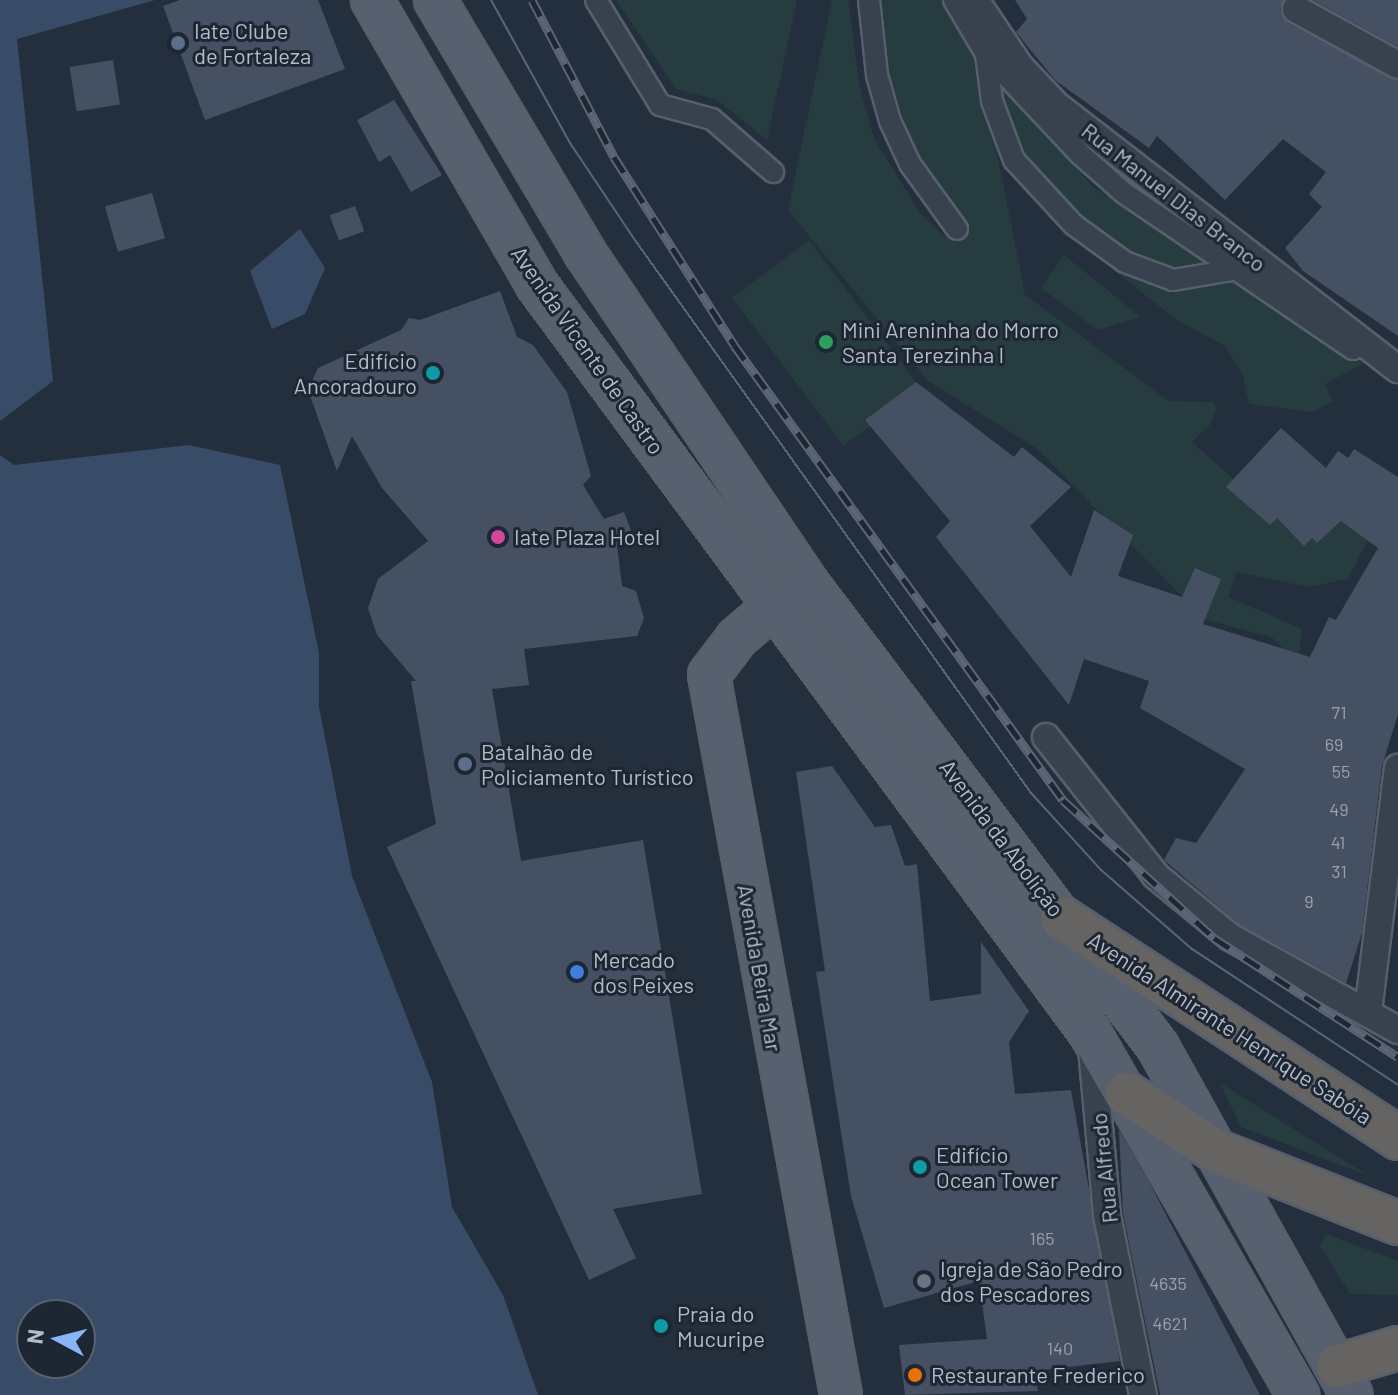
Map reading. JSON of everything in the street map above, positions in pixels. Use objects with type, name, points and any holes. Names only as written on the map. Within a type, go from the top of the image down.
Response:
[{"type":"highway","name":"Avenida Almirante Henrique Sabóia","points":[[1062,918],[1398,1138]]},
{"type":"highway","points":[[1127,1094],[1216,1151],[1398,1223]]},
{"type":"highway","points":[[1345,1381],[1398,1348]]},
{"type":"main road","name":"Avenida Vicente de Castro","points":[[372,0],[537,285],[773,606]]},
{"type":"main road","points":[[435,0],[585,253],[806,581]]},
{"type":"main road","points":[[537,285],[585,253]]},
{"type":"main road","name":"Avenida Beira Mar","points":[[806,581],[773,606],[709,675],[841,1395]]},
{"type":"main road","name":"Avenida da Abolição","points":[[806,581],[1158,1047],[1345,1381]]},
{"type":"main road","name":"Avenida da Abolição","points":[[773,606],[1090,1033],[1298,1395]]},
{"type":"street","points":[[596,0],[660,105],[712,119],[773,172]]},
{"type":"street","points":[[869,0],[877,75],[890,121],[910,164],[957,229]]},
{"type":"street","points":[[954,0],[986,54],[1033,110],[1124,193],[1363,357]]},
{"type":"street","name":"Rua Manuel Dias Branco","points":[[975,0],[1020,67],[1056,105],[1398,369]]},
{"type":"street","points":[[1296,9],[1398,65]]},
{"type":"street","points":[[986,54],[992,101],[1014,160],[1074,225],[1125,262],[1173,280],[1238,269]]},
{"type":"street","points":[[1046,737],[1156,876],[1230,937],[1398,1030]]},
{"type":"street","points":[[1368,1012],[1398,768]]},
{"type":"street","name":"Rua Alfredo","points":[[1090,1033],[1107,1215],[1143,1395]]},
{"type":"green space","points":[[616,0],[797,0],[767,140],[717,100],[676,89]]},
{"type":"green space","points":[[832,0],[848,0],[860,89],[874,138],[920,213],[949,240],[968,226],[912,148],[888,69],[881,0],[943,0],[979,62],[1025,295],[1169,401],[1212,402],[1217,408],[1210,425],[1192,442],[1259,502],[1321,536],[1344,521],[1368,540],[1348,579],[1308,587],[1236,572],[1229,597],[1302,629],[1298,665],[1273,638],[1186,614],[1183,597],[1036,448],[928,381],[788,210]]},
{"type":"green space","points":[[998,83],[1093,187],[1219,265],[1173,269],[1127,254],[1082,220],[1019,157]]},
{"type":"green space","points":[[1069,235],[1124,270],[1239,278],[1363,364],[1325,384],[1333,401],[1313,412],[1249,404],[1242,373],[1225,346],[1177,320]]},
{"type":"green space","name":"Mini Areninha do Morro Santa Terezinha I","points":[[809,240],[920,388],[844,446],[732,298]]},
{"type":"green space","points":[[1064,255],[1141,317],[1098,330],[1041,288]]},
{"type":"green space","points":[[1220,1083],[1369,1176],[1241,1127]]},
{"type":"green space","points":[[1326,1234],[1398,1261],[1398,1295],[1350,1294],[1320,1246]]},
{"type":"water","points":[[0,0],[155,0],[17,39],[53,381],[0,421]]},
{"type":"water","points":[[300,229],[325,268],[305,314],[272,329],[250,271]]},
{"type":"water","points":[[189,445],[280,465],[319,653],[319,707],[352,876],[432,1082],[452,1207],[503,1295],[538,1395],[0,1395],[0,455],[14,465]]},
{"type":"building","points":[[180,0],[318,0],[345,69],[205,120],[163,6]]},
{"type":"building","points":[[1015,0],[1283,0],[1280,10],[1288,23],[1398,81],[1398,336],[1303,271],[1285,248],[1322,207],[1309,194],[1326,172],[1283,139],[1225,200],[1157,136],[1149,148],[1055,80],[1016,32],[1027,19]]},
{"type":"building","points":[[1313,0],[1398,0],[1398,47]]},
{"type":"building","points":[[113,60],[120,104],[77,111],[70,67]]},
{"type":"building","points":[[394,100],[442,175],[411,192],[390,155],[379,162],[357,120]]},
{"type":"building","points":[[152,193],[165,238],[118,252],[105,207]]},
{"type":"building","points":[[355,206],[364,231],[339,241],[330,215]]},
{"type":"building","points":[[500,291],[517,337],[533,345],[567,392],[591,476],[583,485],[604,519],[624,512],[634,539],[617,545],[622,586],[636,591],[644,618],[637,636],[524,649],[529,685],[492,689],[521,861],[643,840],[702,1194],[613,1209],[636,1258],[589,1280],[387,847],[436,824],[411,681],[416,681],[377,635],[368,608],[378,579],[428,541],[382,488],[352,436],[337,471],[308,390],[318,368],[401,330],[409,318],[420,320]]},
{"type":"building","points":[[916,382],[1014,457],[1022,447],[1071,487],[1030,526],[1071,577],[1094,510],[1133,535],[1118,576],[1182,597],[1195,568],[1221,579],[1203,624],[1310,657],[1329,617],[1336,620],[1378,548],[1341,521],[1317,543],[1312,538],[1304,546],[1277,518],[1270,525],[1226,487],[1281,428],[1326,468],[1338,451],[1348,458],[1354,449],[1398,477],[1398,714],[1382,766],[1362,933],[1346,983],[1239,924],[1164,860],[1176,838],[1196,843],[1245,769],[1140,708],[1149,681],[1084,659],[1069,705],[936,537],[950,521],[865,420]]},
{"type":"building","points":[[832,766],[875,827],[891,825],[905,866],[917,864],[930,1001],[981,994],[981,942],[1029,1011],[1009,1042],[1015,1094],[1071,1090],[1120,1361],[1034,1371],[1038,1391],[905,1395],[899,1345],[987,1339],[979,1281],[884,1308],[851,1196],[816,972],[825,971],[796,772]]},
{"type":"building","points":[[1119,1130],[1260,1395],[1160,1395],[1123,1213]]},
{"type":"tram line","points":[[491,0],[570,143],[637,243],[1031,793],[1101,870],[1192,949],[1398,1085]]},
{"type":"railway","points":[[532,0],[614,157],[734,345],[1063,800],[1214,938],[1398,1057]]},
{"type":"place","name":"Iate Clube de Fortaleza","points":[[178,43]]},
{"type":"place","name":"Mini Areninha do Morro Santa Terezinha I","points":[[826,342]]},
{"type":"place","name":"Edifício Ancoradouro","points":[[433,373]]},
{"type":"place","name":"Iate Plaza Hotel","points":[[498,537]]},
{"type":"place","name":"Batalhão de Policiamento Turístico","points":[[465,764]]},
{"type":"place","name":"Mercado dos Peixes","points":[[577,972]]},
{"type":"place","name":"Edifício Ocean Tower","points":[[920,1167]]},
{"type":"place","name":"Igreja de São Pedro dos Pescadores","points":[[924,1281]]},
{"type":"place","name":"Praia do Mucuripe","points":[[661,1326]]},
{"type":"place","name":"Restaurante Frederico","points":[[915,1375]]}]
